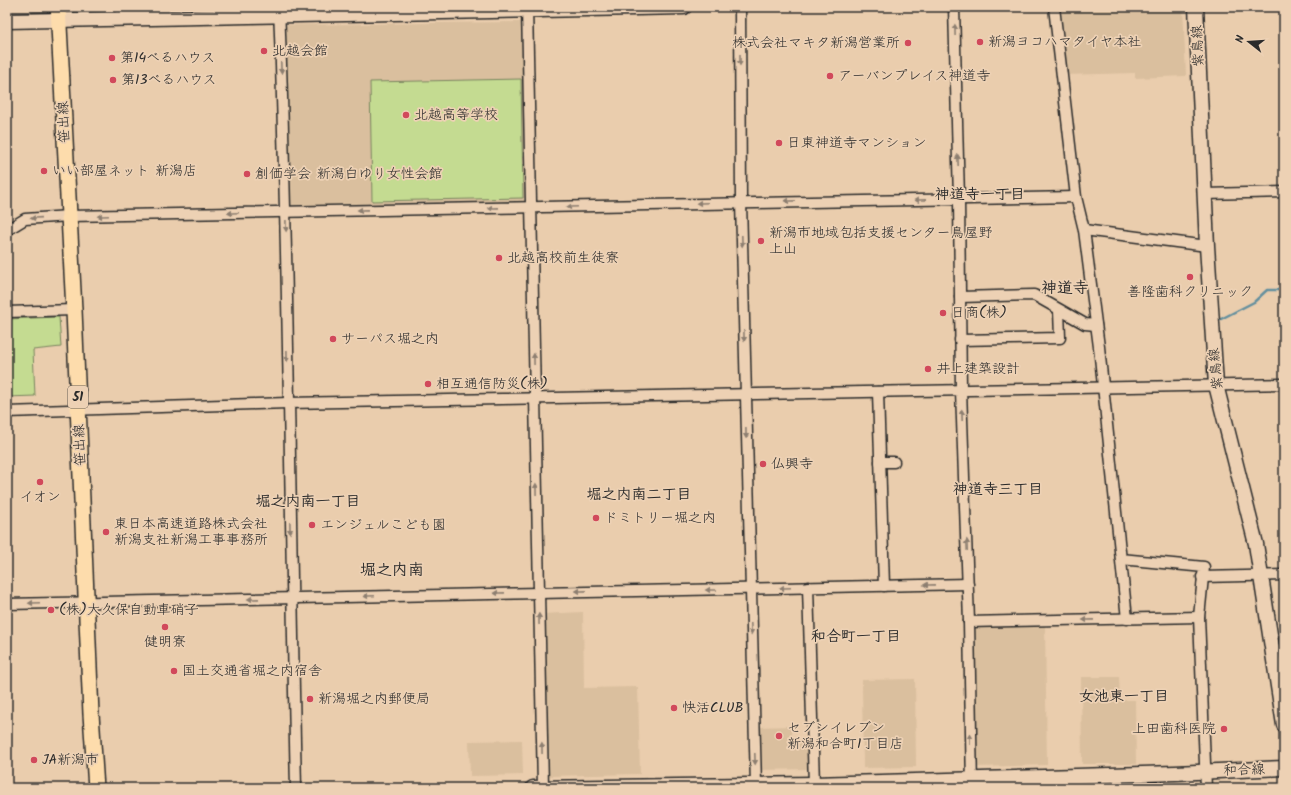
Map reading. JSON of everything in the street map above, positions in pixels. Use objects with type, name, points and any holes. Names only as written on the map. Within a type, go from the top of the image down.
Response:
[{"type":"main road","name":"笹出線","points":[[59,13],[74,310],[91,714],[96,788]]},
{"type":"street","points":[[7,21],[59,13],[684,7]]},
{"type":"street","points":[[740,7],[741,202],[756,785]]},
{"type":"street","points":[[954,7],[959,199],[961,390],[969,622],[971,783]]},
{"type":"street","points":[[1054,7],[1076,197],[1084,230],[1104,388],[1127,619]]},
{"type":"street","name":"紫鳥線","points":[[1196,7],[1207,246],[1216,385],[1254,537],[1262,577],[1284,725]]},
{"type":"street","points":[[527,9],[543,788]]},
{"type":"street","points":[[279,11],[286,211],[288,403],[296,788]]},
{"type":"street","points":[[1205,194],[1284,192]]},
{"type":"street","points":[[7,230],[25,219],[69,216],[176,215],[286,211],[532,208],[741,202],[1076,197]]},
{"type":"street","points":[[1084,230],[1207,246]]},
{"type":"street","points":[[960,297],[1034,295],[1085,324],[1096,325]]},
{"type":"street","points":[[7,312],[74,310]]},
{"type":"street","points":[[960,340],[1060,338],[1059,310]]},
{"type":"street","points":[[7,412],[78,408],[288,403],[1284,384]]},
{"type":"street","points":[[878,392],[884,586]]},
{"type":"street","points":[[880,462],[894,462]]},
{"type":"street","points":[[1121,559],[1204,567],[1199,617],[1206,788]]},
{"type":"street","points":[[1202,577],[1262,577],[1284,575]]},
{"type":"street","points":[[7,604],[538,592],[750,590],[968,584]]},
{"type":"street","points":[[808,588],[814,784]]},
{"type":"street","points":[[969,622],[1199,617]]},
{"type":"street","name":"和合線","points":[[533,788],[971,783],[1284,768]]},
{"type":"shaded area","points":[[1061,7],[1183,7],[1186,76],[1135,78],[1135,73],[1064,75]]},
{"type":"shaded area","name":"北越高等学校","points":[[523,22],[528,204],[289,208],[285,25]]},
{"type":"shaded area","points":[[583,612],[584,688],[638,687],[640,774],[546,776],[542,614]]},
{"type":"shaded area","points":[[1045,626],[1047,765],[974,767],[972,627]]},
{"type":"shaded area","points":[[1081,677],[1119,677],[1120,700],[1135,700],[1136,764],[1082,764]]},
{"type":"shaded area","points":[[915,679],[916,767],[863,768],[862,680]]},
{"type":"shaded area","points":[[792,726],[792,741],[809,741],[809,769],[757,770],[757,727]]},
{"type":"shaded area","points":[[522,740],[523,775],[470,776],[469,741]]},
{"type":"green space","points":[[521,79],[523,198],[372,201],[370,82]]},
{"type":"green space","points":[[59,317],[61,347],[33,350],[35,396],[7,397],[7,319]]},
{"type":"waterway","points":[[1221,319],[1254,302],[1267,290],[1284,290]]},
{"type":"place","name":"新潟ヨコハマタイヤ本社","points":[[980,42]]},
{"type":"place","name":"株式会社マキタ新潟営業所","points":[[908,43]]},
{"type":"place","name":"北越会館","points":[[264,51]]},
{"type":"place","name":"第14べるハウス","points":[[112,58]]},
{"type":"place","name":"アーバンプレイス神道寺","points":[[830,76]]},
{"type":"place","name":"第13べるハウス","points":[[113,80]]},
{"type":"place","name":"北越高等学校","points":[[406,115]]},
{"type":"place","name":"日東神道寺マンション","points":[[779,143]]},
{"type":"place","name":"いい部屋ネット 新潟店","points":[[44,171]]},
{"type":"place","name":"創価学会 新潟白ゆり女性会館","points":[[247,174]]},
{"type":"place","name":"新潟市地域包括支援センター鳥屋野 上山","points":[[761,241]]},
{"type":"place","name":"北越高校前生徒寮","points":[[499,258]]},
{"type":"place","name":"善隆歯科クリニック","points":[[1190,277]]},
{"type":"place","name":"日商(株)","points":[[943,313]]},
{"type":"place","name":"サーパス堀之内","points":[[333,339]]},
{"type":"place","name":"井上建築設計","points":[[928,369]]},
{"type":"place","name":"相互通信防災(株)","points":[[428,384]]},
{"type":"place","name":"仏興寺","points":[[763,464]]},
{"type":"place","name":"イオン","points":[[40,482]]},
{"type":"place","name":"ドミトリー堀之内","points":[[596,518]]},
{"type":"place","name":"エンジェルこども園","points":[[312,525]]},
{"type":"place","name":"東日本高速道路株式会社 新潟支社新潟工事事務所","points":[[106,532]]},
{"type":"place","name":"(株)大久保自動車硝子","points":[[51,610]]},
{"type":"place","name":"健明寮","points":[[165,627]]},
{"type":"place","name":"国土交通省堀之内宿舎","points":[[174,671]]},
{"type":"place","name":"新潟堀之内郵便局","points":[[310,699]]},
{"type":"place","name":"快活CLUB","points":[[674,708]]},
{"type":"place","name":"上田歯科医院","points":[[1224,729]]},
{"type":"place","name":"セブンイレブン 新潟和合町1丁目店","points":[[779,736]]},
{"type":"place","name":"JA新潟市","points":[[34,760]]},
{"type":"district","name":"神道寺一丁目","points":[[980,195]]},
{"type":"district","name":"神道寺","points":[[1065,288]]},
{"type":"district","name":"神道寺三丁目","points":[[998,490]]},
{"type":"district","name":"堀之内南二丁目","points":[[639,495]]},
{"type":"district","name":"堀之内南一丁目","points":[[308,502]]},
{"type":"district","name":"堀之内南","points":[[392,570]]},
{"type":"district","name":"和合町一丁目","points":[[856,637]]},
{"type":"district","name":"女池東一丁目","points":[[1124,697]]}]
